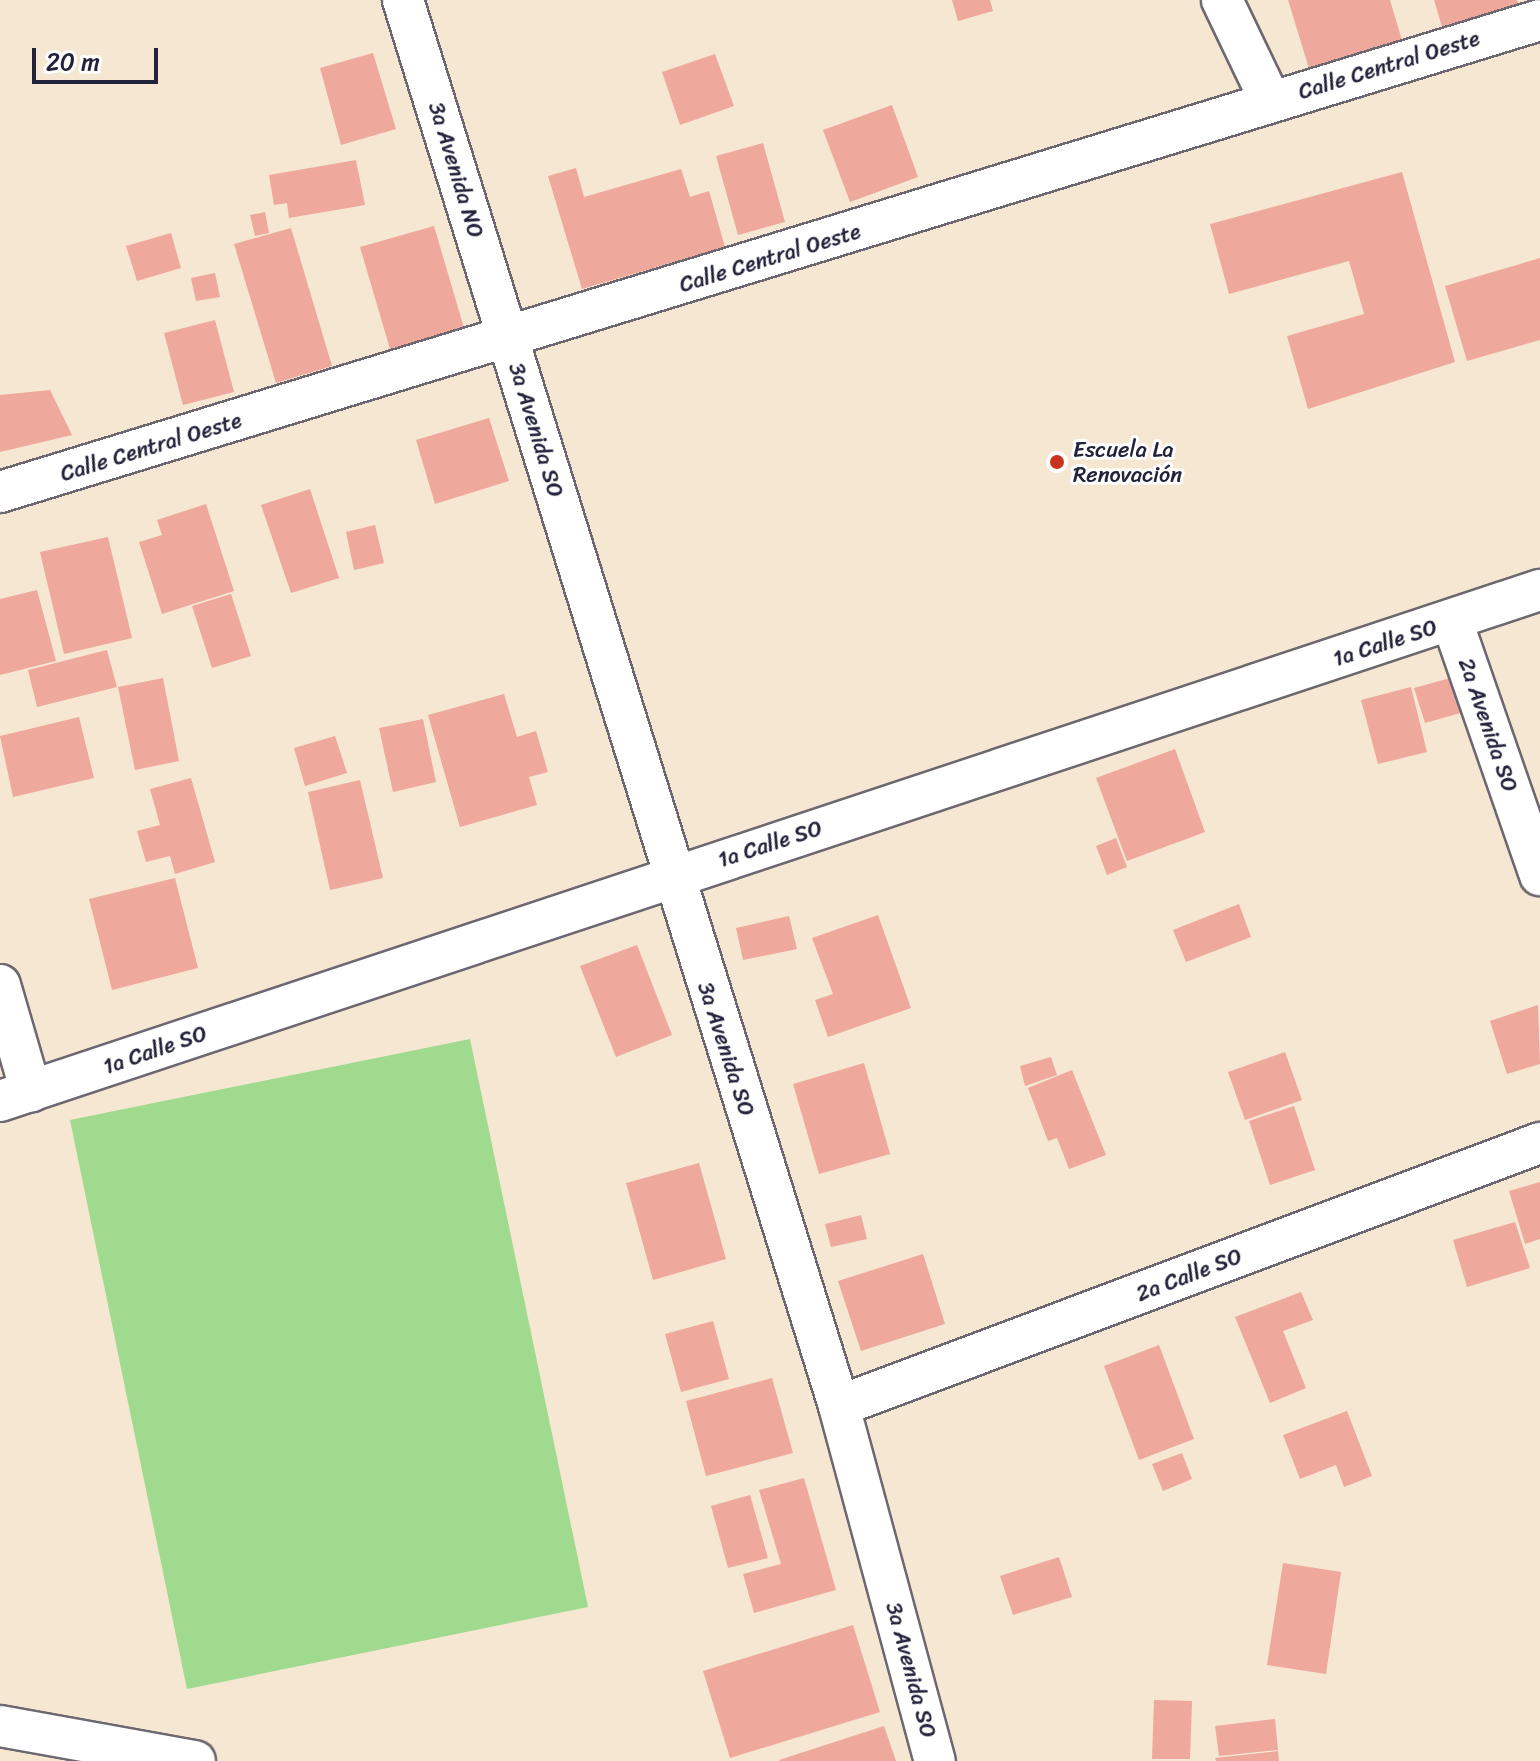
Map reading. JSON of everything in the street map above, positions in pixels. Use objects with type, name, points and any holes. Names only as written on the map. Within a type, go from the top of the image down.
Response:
[{"type":"street","name":"3a Avenida NO","points":[[403,0],[508,340]]},
{"type":"street","points":[[1222,0],[1270,100]]},
{"type":"street","name":"Calle Central Oeste","points":[[0,492],[508,340],[1270,100],[1540,20]]},
{"type":"street","name":"3a Avenida SO","points":[[508,340],[671,876],[839,1406],[935,1761]]},
{"type":"street","name":"1a Calle SO","points":[[16,1096],[1540,590]]},
{"type":"street","name":"2a Avenida SO","points":[[1452,621],[1540,875]]},
{"type":"street","points":[[0,985],[16,1096]]},
{"type":"street","name":"2a Calle SO","points":[[839,1406],[1540,1143]]},
{"type":"street","points":[[0,1726],[195,1761]]},
{"type":"green space","points":[[470,1039],[588,1607],[187,1689],[70,1120]]},
{"type":"building","points":[[952,0],[990,0],[993,11],[958,21]]},
{"type":"building","points":[[1288,0],[1390,0],[1404,47],[1311,75]]},
{"type":"building","points":[[1434,0],[1517,0],[1520,8],[1443,30]]},
{"type":"building","points":[[373,53],[396,129],[341,145],[320,68]]},
{"type":"building","points":[[715,54],[734,106],[680,125],[662,72]]},
{"type":"building","points":[[892,105],[918,177],[850,202],[823,130]]},
{"type":"building","points":[[763,143],[785,222],[738,235],[716,156]]},
{"type":"building","points":[[356,160],[365,205],[289,218],[287,203],[274,205],[269,175]]},
{"type":"building","points":[[576,168],[584,197],[681,169],[690,197],[709,191],[725,247],[582,289],[548,176]]},
{"type":"building","points":[[1402,172],[1455,362],[1308,409],[1287,336],[1364,314],[1349,261],[1229,294],[1210,224]]},
{"type":"building","points":[[265,212],[269,233],[255,236],[250,215]]},
{"type":"building","points":[[434,226],[464,328],[390,349],[360,247]]},
{"type":"building","points":[[291,228],[332,366],[276,383],[234,244]]},
{"type":"building","points":[[171,233],[181,268],[137,281],[126,246]]},
{"type":"building","points":[[1540,258],[1540,340],[1467,361],[1445,286]]},
{"type":"building","points":[[215,273],[220,297],[196,301],[191,278]]},
{"type":"building","points":[[215,320],[234,392],[183,405],[164,333]]},
{"type":"building","points":[[50,390],[72,435],[0,452],[0,395]]},
{"type":"building","points":[[489,418],[509,481],[435,504],[416,440]]},
{"type":"building","points":[[310,489],[339,578],[291,593],[261,505]]},
{"type":"building","points":[[206,504],[234,591],[162,614],[139,542],[162,535],[157,520]]},
{"type":"building","points":[[375,525],[384,563],[354,570],[346,532]]},
{"type":"building","points":[[108,537],[132,638],[64,654],[40,552]]},
{"type":"building","points":[[37,590],[56,661],[0,675],[0,599]]},
{"type":"building","points":[[231,594],[251,656],[212,668],[192,606]]},
{"type":"building","points":[[107,650],[117,687],[37,707],[28,670]]},
{"type":"building","points":[[1454,677],[1464,712],[1425,723],[1414,688]]},
{"type":"building","points":[[163,678],[179,761],[135,770],[118,687]]},
{"type":"building","points":[[1411,687],[1427,752],[1378,764],[1361,700]]},
{"type":"building","points":[[504,694],[517,737],[536,731],[548,772],[529,777],[537,805],[460,827],[428,715]]},
{"type":"building","points":[[79,717],[94,778],[13,797],[0,736]]},
{"type":"building","points":[[423,719],[436,782],[393,792],[379,728]]},
{"type":"building","points":[[335,736],[347,773],[305,786],[294,748]]},
{"type":"building","points":[[1175,749],[1205,832],[1127,861],[1096,778]]},
{"type":"building","points":[[191,778],[215,862],[175,874],[170,856],[146,862],[137,831],[160,825],[150,789]]},
{"type":"building","points":[[360,780],[383,878],[330,890],[308,792]]},
{"type":"building","points":[[1116,838],[1127,867],[1107,875],[1096,846]]},
{"type":"building","points":[[175,878],[198,968],[112,990],[89,899]]},
{"type":"building","points":[[1239,904],[1251,937],[1186,962],[1173,930]]},
{"type":"building","points":[[878,915],[911,1008],[828,1037],[815,1000],[833,994],[812,938]]},
{"type":"building","points":[[789,916],[797,949],[743,960],[736,928]]},
{"type":"building","points":[[637,945],[672,1035],[616,1057],[580,966]]},
{"type":"building","points":[[1538,1005],[1540,1064],[1507,1074],[1490,1021]]},
{"type":"building","points":[[1285,1052],[1302,1100],[1245,1120],[1228,1072]]},
{"type":"building","points":[[1051,1057],[1057,1075],[1025,1086],[1020,1066]]},
{"type":"building","points":[[864,1063],[890,1154],[819,1174],[793,1084]]},
{"type":"building","points":[[1072,1070],[1106,1155],[1069,1169],[1057,1138],[1048,1141],[1028,1088]]},
{"type":"building","points":[[1294,1106],[1315,1170],[1270,1185],[1249,1121]]},
{"type":"building","points":[[699,1163],[726,1259],[653,1280],[626,1183]]},
{"type":"building","points":[[1540,1182],[1540,1239],[1525,1244],[1509,1191]]},
{"type":"building","points":[[861,1215],[867,1239],[831,1247],[825,1224]]},
{"type":"building","points":[[1515,1222],[1530,1268],[1467,1287],[1453,1240]]},
{"type":"building","points":[[923,1254],[945,1324],[861,1351],[838,1281]]},
{"type":"building","points":[[1301,1292],[1313,1320],[1283,1331],[1306,1388],[1270,1403],[1235,1317]]},
{"type":"building","points":[[713,1321],[729,1379],[681,1392],[665,1334]]},
{"type":"building","points":[[1159,1345],[1194,1439],[1139,1460],[1104,1366]]},
{"type":"building","points":[[772,1378],[793,1453],[706,1476],[686,1401]]},
{"type":"building","points":[[1347,1411],[1372,1476],[1344,1487],[1336,1465],[1300,1479],[1283,1435]]},
{"type":"building","points":[[1182,1453],[1192,1479],[1163,1491],[1152,1464]]},
{"type":"building","points":[[804,1478],[836,1590],[754,1613],[743,1574],[781,1564],[759,1490]]},
{"type":"building","points":[[750,1495],[768,1558],[728,1568],[711,1506]]},
{"type":"building","points":[[1059,1557],[1072,1597],[1013,1615],[1000,1576]]},
{"type":"building","points":[[1283,1563],[1341,1572],[1326,1674],[1267,1665]]},
{"type":"building","points":[[853,1625],[880,1712],[730,1758],[703,1671]]},
{"type":"building","points":[[1154,1700],[1192,1701],[1190,1759],[1152,1759]]},
{"type":"building","points":[[1275,1719],[1278,1750],[1219,1756],[1215,1726]]},
{"type":"building","points":[[884,1726],[896,1761],[779,1760]]},
{"type":"building","points":[[1278,1751],[1279,1761],[1216,1761],[1215,1758]]},
{"type":"place","name":"Escuela La Renovación","points":[[1057,462]]}]
